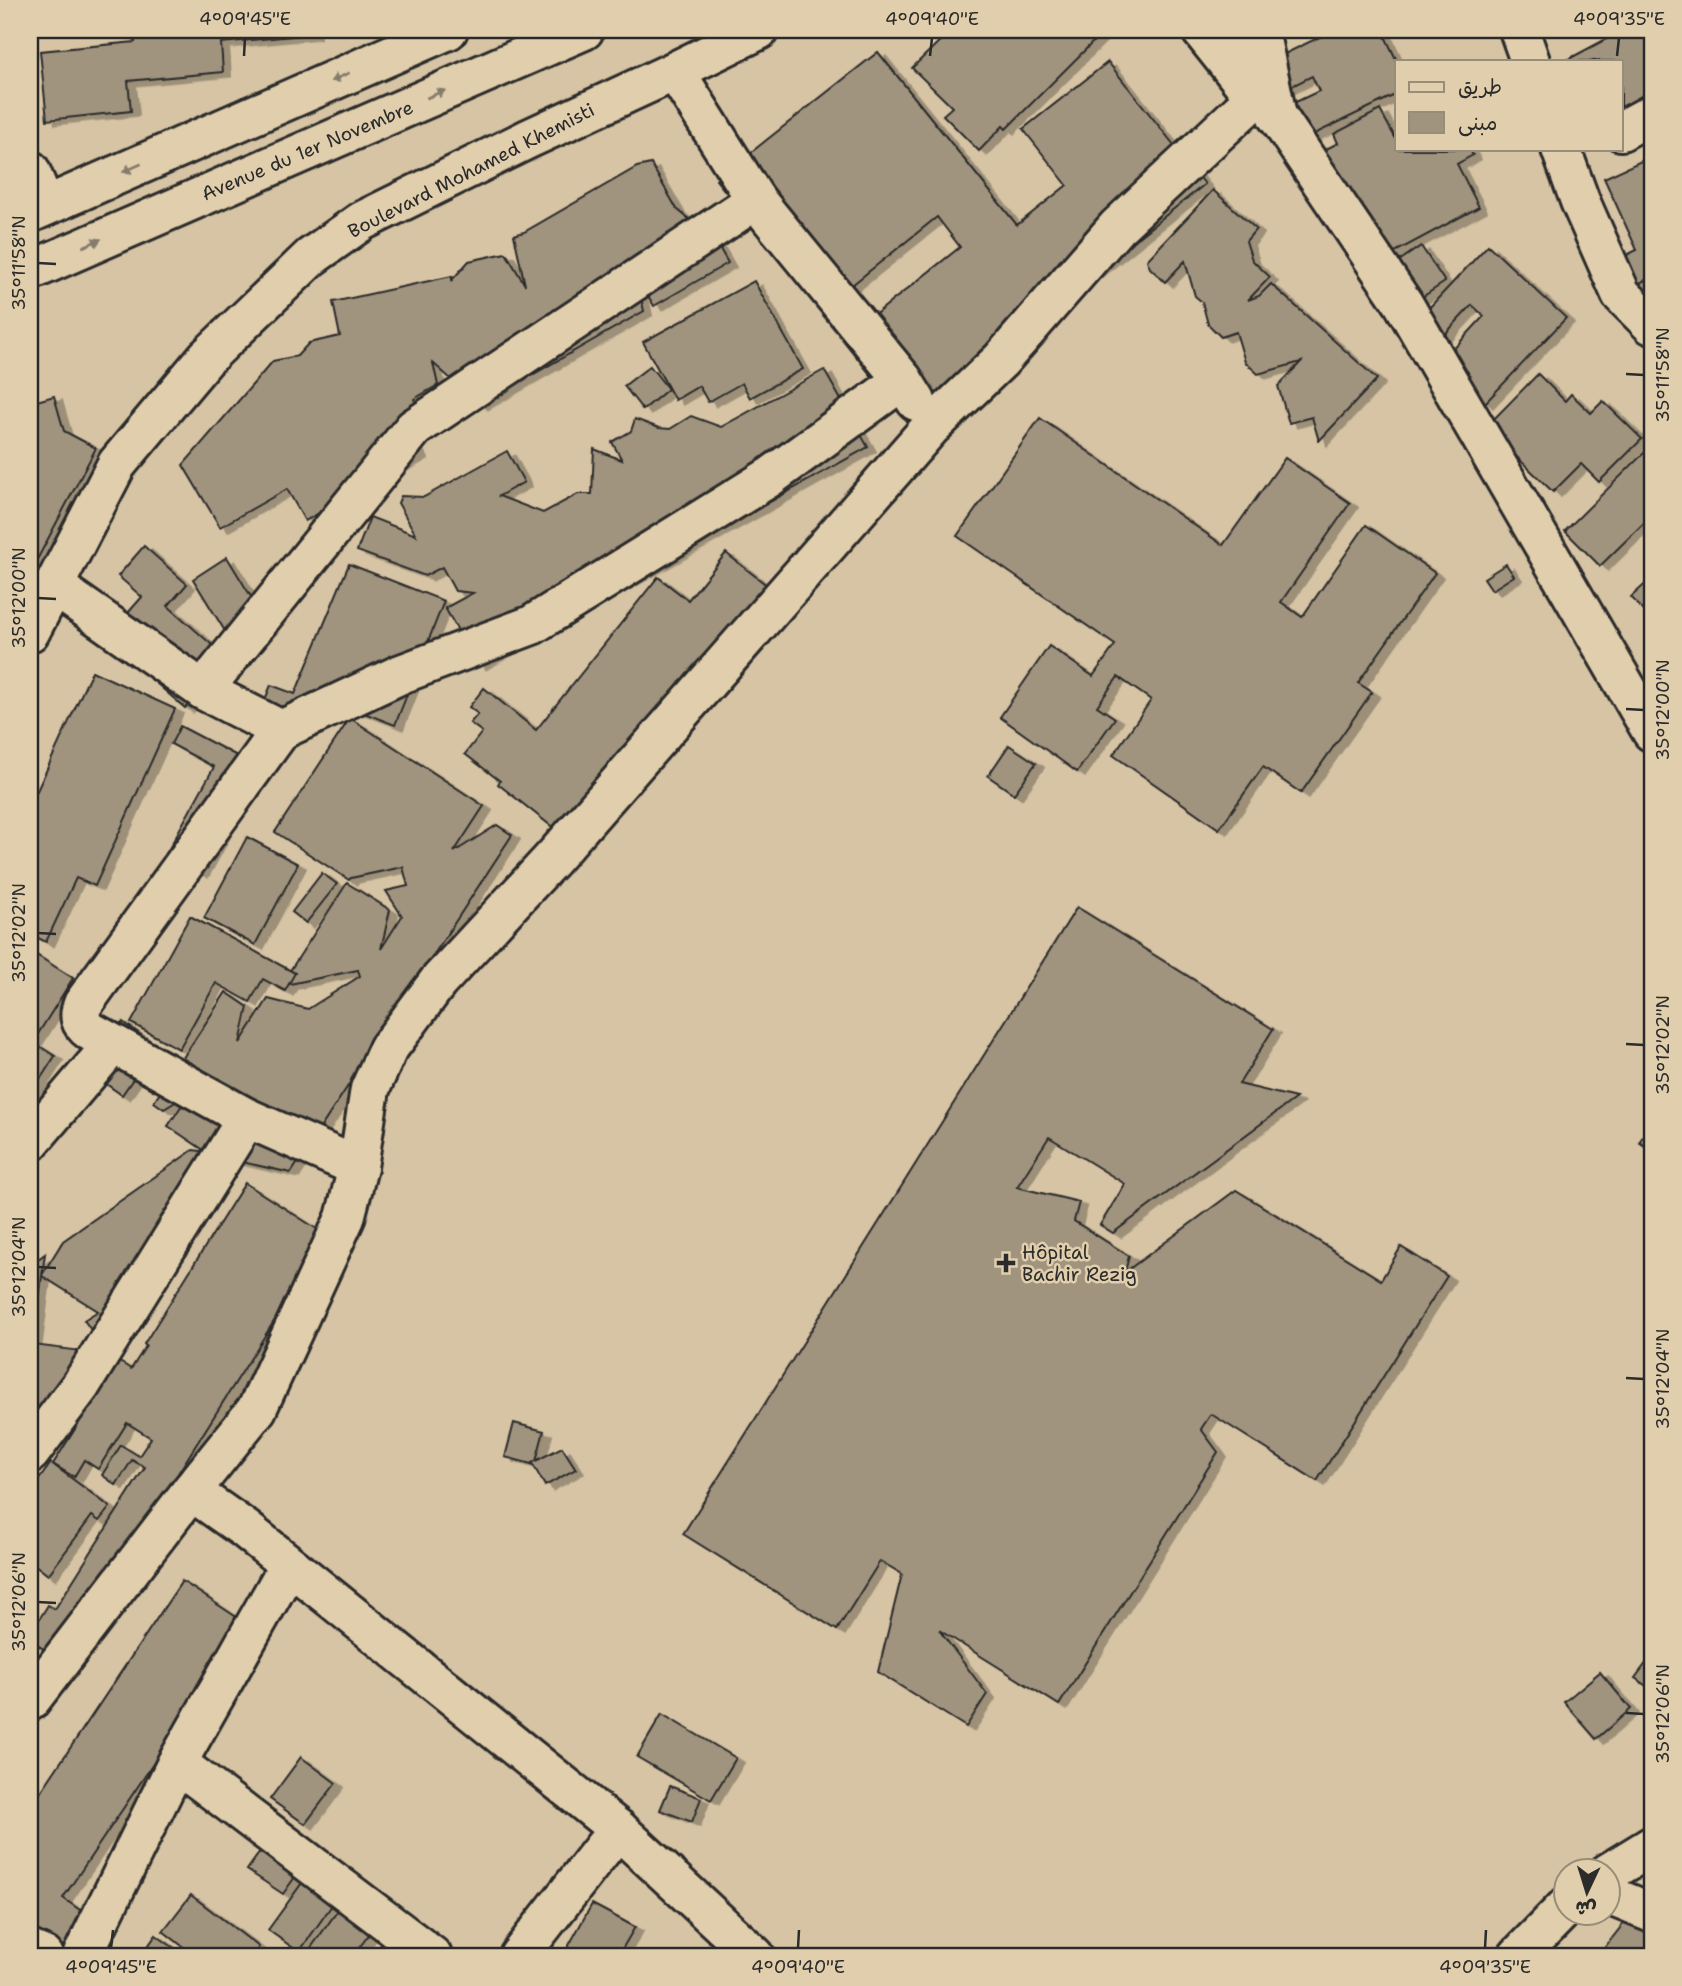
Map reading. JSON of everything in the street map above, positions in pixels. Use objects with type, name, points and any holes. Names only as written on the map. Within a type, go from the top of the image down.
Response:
[{"type":"street","points":[[30,170],[38,209],[448,30]]},
{"type":"street","name":"Avenue du 1er Novembre","points":[[30,271],[584,30]]},
{"type":"street","name":"Boulevard Mohamed Khemisti","points":[[30,632],[117,464],[207,357],[311,257],[362,221],[528,139],[760,30]]},
{"type":"street","points":[[1200,30],[1266,107],[1403,303],[1652,732]]},
{"type":"street","points":[[1238,30],[1266,107]]},
{"type":"street","points":[[1259,30],[1266,107]]},
{"type":"street","points":[[1519,30],[1530,60]]},
{"type":"street","points":[[675,71],[756,200],[903,380],[931,427]]},
{"type":"street","points":[[30,1700],[191,1490],[257,1409],[345,1217],[358,1167],[370,1088],[388,1049],[438,982],[561,848],[931,427],[1001,360],[1117,228],[1266,107]]},
{"type":"street","points":[[1622,130],[1652,114]]},
{"type":"street","points":[[1572,153],[1598,244],[1621,294],[1652,325]]},
{"type":"street","points":[[203,690],[414,428],[756,200]]},
{"type":"street","points":[[358,1167],[247,1118],[90,1031],[82,1023],[80,1015],[83,1004],[281,730],[401,674],[532,625],[770,477],[903,380]]},
{"type":"street","points":[[54,586],[203,690],[281,730]]},
{"type":"street","points":[[30,1142],[113,1044]]},
{"type":"street","points":[[30,1453],[82,1385],[247,1118]]},
{"type":"street","points":[[191,1490],[244,1529],[618,1829],[755,1956]]},
{"type":"street","points":[[82,1956],[177,1763],[289,1565]]},
{"type":"street","points":[[177,1763],[432,1956]]},
{"type":"street","points":[[519,1956],[618,1829]]},
{"type":"street","points":[[1622,1864],[1652,1846]]},
{"type":"street","points":[[1622,1901],[1652,1913]]},
{"type":"street","points":[[1518,1956],[1552,1922]]},
{"type":"street","points":[[30,1950],[44,1956]]},
{"type":"building","points":[[134,30],[312,30],[312,34],[221,43],[223,72],[128,81],[131,111],[47,120],[40,51],[135,42]]},
{"type":"building","points":[[951,30],[1105,30],[1006,129],[1003,126],[979,151],[943,115],[952,107],[912,68]]},
{"type":"building","points":[[1334,30],[1382,30],[1397,60],[1395,95],[1298,142],[1281,109],[1319,91],[1312,76],[1286,89],[1272,60]]},
{"type":"building","points":[[1623,30],[1652,30],[1652,108],[1622,124],[1622,60],[1567,60]]},
{"type":"building","points":[[878,52],[1017,225],[1067,185],[1023,129],[1108,62],[1205,184],[907,421],[843,340],[960,247],[937,217],[827,305],[783,263],[716,180]]},
{"type":"building","points":[[1380,110],[1395,137],[1395,150],[1470,150],[1473,155],[1457,164],[1479,207],[1367,267],[1303,161],[1338,143],[1334,134]]},
{"type":"building","points":[[1652,156],[1652,277],[1623,291],[1610,263],[1637,250],[1604,178]]},
{"type":"building","points":[[651,164],[677,209],[716,242],[728,263],[654,306],[636,275],[644,311],[480,405],[433,363],[438,385],[414,399],[423,414],[403,426],[420,454],[305,521],[287,489],[220,527],[183,465],[273,361],[297,356],[309,343],[340,336],[333,302],[452,276],[452,280],[469,261],[506,253],[525,285],[514,235],[524,232],[637,167]]},
{"type":"building","points":[[1213,190],[1256,229],[1246,241],[1252,260],[1270,277],[1248,300],[1259,296],[1271,284],[1377,379],[1319,441],[1312,417],[1289,423],[1278,386],[1301,362],[1258,374],[1245,362],[1236,332],[1221,337],[1208,324],[1202,302],[1195,296],[1185,261],[1165,282],[1150,268],[1147,260]]},
{"type":"building","points":[[1488,245],[1566,318],[1485,403],[1461,380],[1468,372],[1449,354],[1484,316],[1472,305],[1436,344],[1414,324]]},
{"type":"building","points":[[1421,246],[1445,282],[1401,311],[1377,276]]},
{"type":"building","points":[[754,281],[803,369],[750,398],[742,383],[708,402],[699,386],[675,400],[643,342]]},
{"type":"building","points":[[650,366],[668,389],[643,410],[624,386]]},
{"type":"building","points":[[824,370],[868,447],[478,665],[445,608],[473,593],[455,591],[442,567],[425,576],[357,551],[370,517],[416,535],[398,503],[401,496],[424,497],[507,451],[524,482],[499,496],[543,513],[578,494],[592,494],[594,449],[622,460],[612,442],[631,431],[635,419],[670,429],[691,416],[721,427]]},
{"type":"building","points":[[1538,374],[1565,401],[1571,394],[1591,413],[1603,401],[1642,439],[1599,482],[1581,464],[1553,492],[1486,427]]},
{"type":"building","points":[[54,396],[64,431],[96,448],[30,573],[30,403]]},
{"type":"building","points":[[1040,418],[1223,545],[1285,458],[1350,503],[1281,602],[1302,617],[1366,525],[1435,573],[1358,683],[1372,692],[1301,793],[1263,767],[1219,829],[1113,755],[1151,700],[1118,677],[1097,706],[1115,718],[1077,772],[1000,717],[1049,646],[1093,676],[1115,645],[957,536]]},
{"type":"building","points":[[1652,445],[1652,515],[1600,566],[1565,531]]},
{"type":"building","points":[[144,546],[187,584],[168,606],[228,659],[185,708],[105,639],[142,597],[118,576]]},
{"type":"building","points":[[726,553],[769,587],[696,679],[687,673],[560,833],[465,754],[482,732],[470,723],[478,714],[469,707],[484,688],[536,730],[658,577],[688,600]]},
{"type":"building","points":[[227,557],[270,628],[236,649],[193,579]]},
{"type":"building","points":[[349,564],[444,601],[395,725],[323,697],[289,717],[262,707],[271,685],[295,694]]},
{"type":"building","points":[[1506,564],[1514,576],[1492,590],[1484,578]]},
{"type":"building","points":[[1652,578],[1652,620],[1631,597]]},
{"type":"building","points":[[92,671],[175,709],[95,886],[76,878],[46,942],[30,934],[30,806]]},
{"type":"building","points":[[350,718],[484,806],[454,852],[497,825],[512,835],[291,1173],[211,1155],[168,1126],[190,1093],[164,1109],[154,1102],[226,992],[248,1007],[240,1043],[268,999],[308,1009],[360,976],[358,970],[280,986],[347,883],[390,910],[381,949],[402,916],[386,891],[408,886],[403,867],[349,880],[275,832]]},
{"type":"building","points":[[180,726],[258,767],[200,873],[166,854],[214,767],[171,744]]},
{"type":"building","points":[[1009,745],[1036,763],[1014,794],[988,776]]},
{"type":"building","points":[[247,837],[298,864],[255,945],[204,918]]},
{"type":"building","points":[[322,873],[337,884],[306,923],[292,912]]},
{"type":"building","points":[[1077,907],[1273,1029],[1239,1084],[1296,1098],[1113,1233],[1100,1225],[1125,1184],[1049,1137],[1017,1187],[1079,1202],[1074,1221],[1129,1256],[1125,1272],[1236,1190],[1381,1280],[1401,1247],[1447,1276],[1317,1481],[1211,1414],[1201,1429],[1218,1452],[1059,1705],[939,1630],[987,1694],[966,1727],[878,1672],[902,1574],[880,1561],[837,1630],[683,1534]]},
{"type":"building","points":[[190,916],[295,973],[285,991],[263,979],[250,1002],[216,983],[179,1049],[131,1023]]},
{"type":"building","points":[[30,951],[73,978],[33,1042],[55,1056],[30,1095]]},
{"type":"building","points":[[123,1022],[141,1035],[130,1049],[146,1060],[122,1095],[89,1072]]},
{"type":"building","points":[[1652,1124],[1652,1151],[1639,1142]]},
{"type":"building","points":[[193,1150],[232,1155],[107,1353],[84,1320],[98,1311],[42,1276],[33,1345],[97,1353],[30,1440],[30,1265],[45,1254],[42,1275],[63,1241]]},
{"type":"building","points":[[245,1183],[328,1236],[60,1660],[30,1640],[30,1634],[48,1605],[55,1609],[145,1467],[132,1460],[116,1485],[102,1475],[121,1445],[139,1456],[151,1438],[127,1423],[98,1469],[84,1460],[74,1477],[53,1464],[118,1361],[131,1369]]},
{"type":"building","points":[[514,1423],[544,1431],[535,1465],[505,1457]]},
{"type":"building","points":[[562,1447],[576,1469],[545,1486],[532,1463]]},
{"type":"building","points":[[51,1463],[110,1507],[99,1521],[92,1516],[48,1575],[30,1561],[30,1492]]},
{"type":"building","points":[[182,1581],[247,1624],[63,1898],[87,1915],[60,1956],[30,1956],[30,1808]]},
{"type":"building","points":[[1650,1658],[1652,1659],[1652,1690],[1635,1678]]},
{"type":"building","points":[[1600,1672],[1631,1709],[1596,1739],[1564,1702]]},
{"type":"building","points":[[662,1714],[736,1758],[711,1800],[637,1757]]},
{"type":"building","points":[[301,1757],[336,1783],[305,1824],[270,1799]]},
{"type":"building","points":[[670,1786],[701,1798],[692,1822],[660,1810]]},
{"type":"building","points":[[267,1842],[302,1867],[283,1894],[247,1870]]},
{"type":"building","points":[[307,1876],[337,1898],[299,1952],[268,1930]]},
{"type":"building","points":[[191,1895],[259,1947],[252,1956],[195,1956],[163,1931]]},
{"type":"building","points":[[344,1902],[376,1925],[353,1956],[305,1956]]},
{"type":"building","points":[[592,1904],[635,1927],[618,1956],[563,1956]]},
{"type":"building","points":[[1652,1916],[1652,1956],[1598,1956],[1622,1926],[1628,1918]]},
{"type":"building","points":[[156,1935],[185,1956],[141,1956]]},
{"type":"building","points":[[386,1939],[408,1956],[372,1956]]},
{"type":"place","name":"Hôpital Bachir Rezig","points":[[1006,1263]]}]
